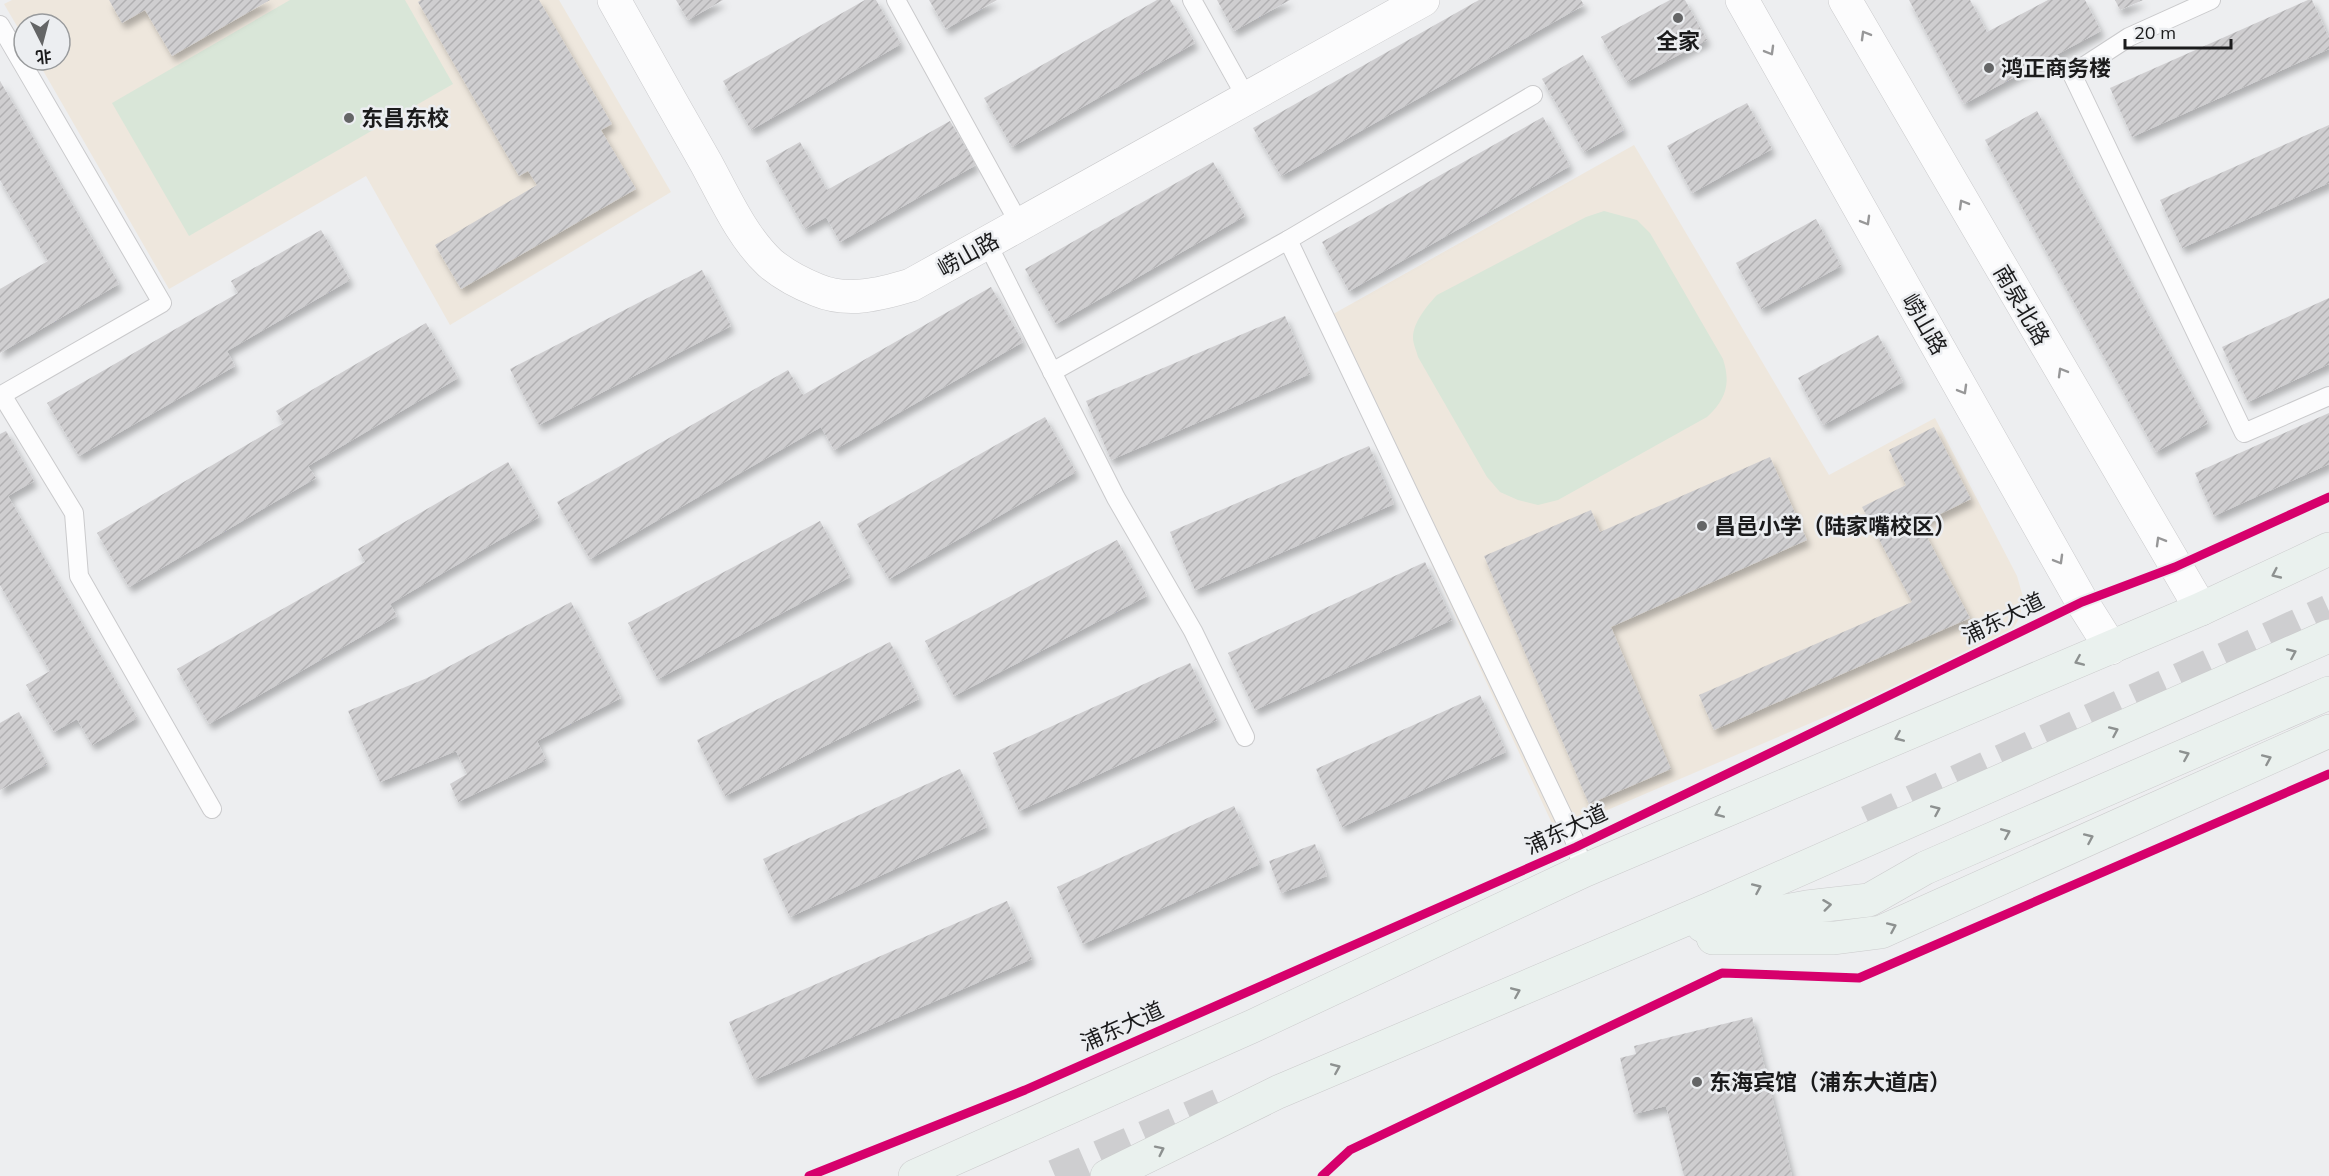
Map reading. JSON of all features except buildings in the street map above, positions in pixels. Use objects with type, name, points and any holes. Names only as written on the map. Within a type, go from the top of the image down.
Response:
[{"type":"main road","name":"浦东大道","points":[[915,1176],[1253,1026],[1583,871],[2111,648],[2329,549]]},
{"type":"main road","points":[[1107,1176],[1278,1092],[1646,937],[2329,636]]},
{"type":"main road","points":[[1646,937],[1807,907],[1869,900],[1925,868],[2329,693]]},
{"type":"main road","points":[[1646,937],[1787,939],[1834,938],[1881,932],[2329,730]]},
{"type":"street","name":"崂山路","points":[[614,0],[743,227],[770,263],[795,280],[819,291],[847,297],[878,295],[911,285],[1424,0]]},
{"type":"street","name":"崂山路","points":[[1742,0],[2111,648]]},
{"type":"street","name":"南泉北路","points":[[1845,0],[2201,609]]},
{"type":"lane","points":[[896,0],[1020,225]]},
{"type":"lane","points":[[1192,0],[1246,97]]},
{"type":"lane","points":[[2211,0],[2129,37],[2072,74],[2244,433],[2329,396]]},
{"type":"lane","points":[[0,25],[162,303],[1,395],[74,513],[79,576],[212,809]]},
{"type":"lane","points":[[1052,372],[1288,240],[1533,94]]},
{"type":"lane","points":[[1288,240],[1574,839],[1583,871]]},
{"type":"lane","points":[[987,243],[1116,498],[1193,631],[1245,737]]},
{"type":"shaded area","name":"东昌东校","points":[[12,0],[559,0],[671,192],[450,325],[366,176],[169,289],[44,72],[72,72],[72,12],[12,12],[12,18],[4,4]]},
{"type":"shaded area","name":"昌邑小学（陆家嘴校区）","points":[[1634,145],[1829,475],[1935,418],[2017,576],[2023,597],[2020,617],[2011,632],[1993,645],[1556,832],[1319,322]]},
{"type":"green space","points":[[290,0],[405,0],[453,84],[189,236],[112,103]]},
{"type":"green space","points":[[1604,211],[1637,220],[1650,233],[1723,359],[1727,376],[1725,391],[1719,404],[1707,417],[1558,500],[1538,505],[1518,500],[1500,492],[1487,477],[1418,357],[1413,340],[1415,326],[1437,295],[1586,217]]},
{"type":"tunnel","points":[[1868,822],[2329,611]]},
{"type":"tunnel","points":[[1055,1176],[1219,1105]]},
{"type":"cycle path","points":[[809,1176],[1025,1090],[1576,847],[2082,602],[2175,567],[2329,497]]},
{"type":"cycle path","points":[[1322,1176],[1350,1150],[1722,973],[1859,978],[2329,774]]},
{"type":"place","name":"全家","points":[[1678,18]]},
{"type":"place","name":"鸿正商务楼","points":[[1989,68]]},
{"type":"place","name":"东昌东校","points":[[349,118]]},
{"type":"place","name":"昌邑小学（陆家嘴校区）","points":[[1702,526]]},
{"type":"place","name":"东海宾馆（浦东大道店）","points":[[1697,1082]]}]
